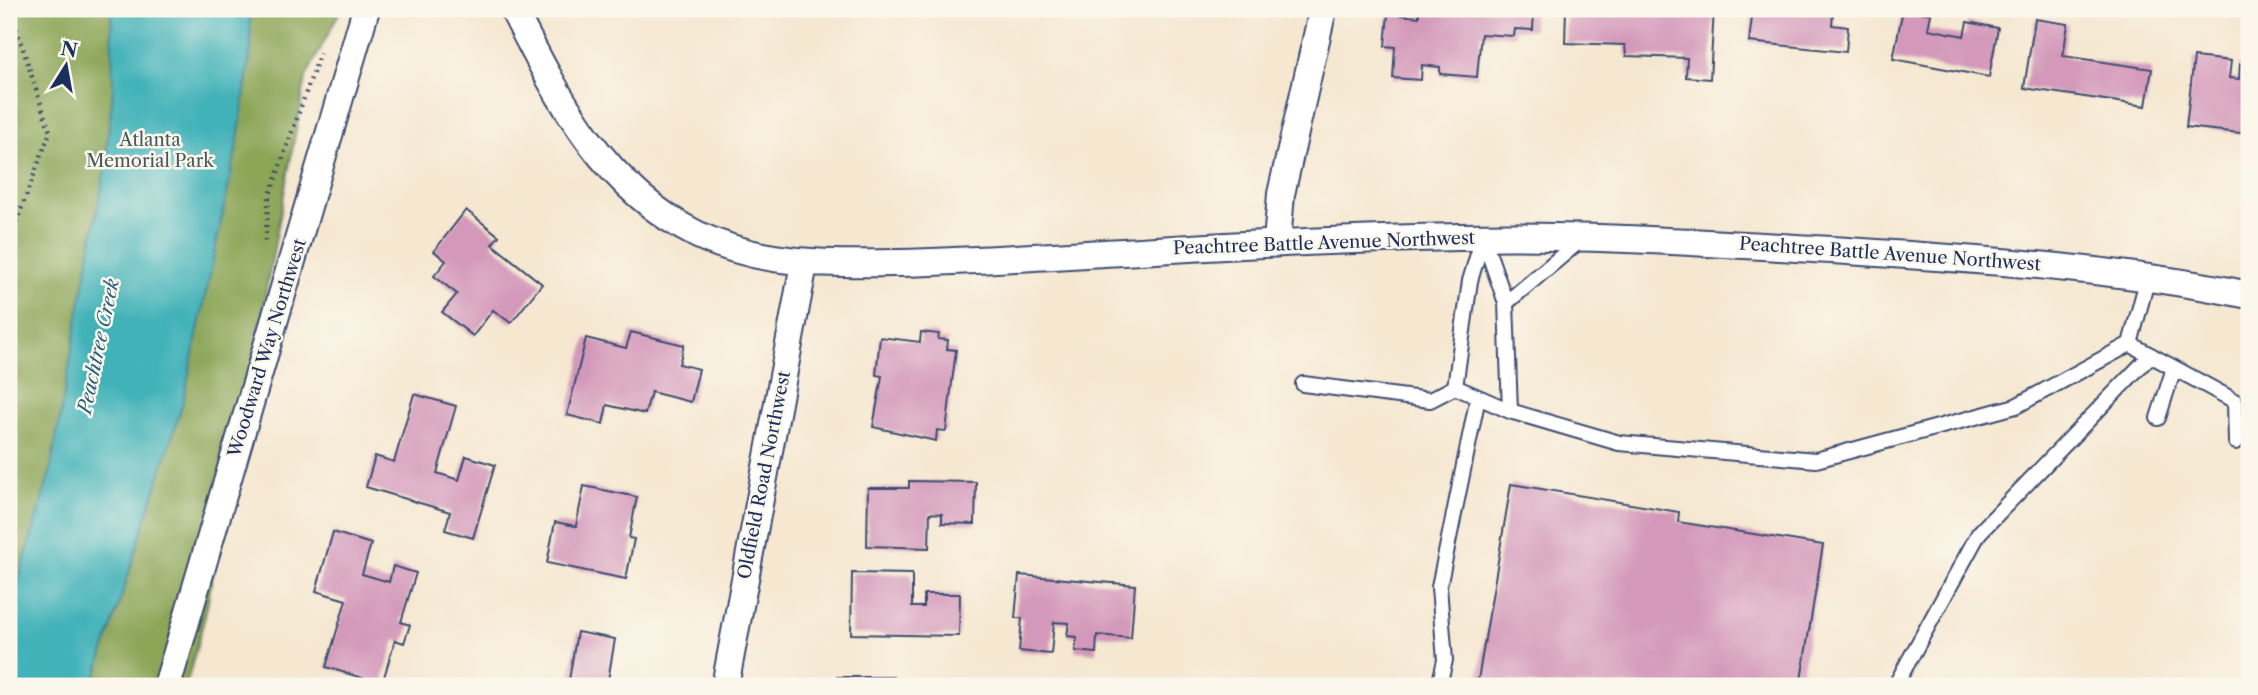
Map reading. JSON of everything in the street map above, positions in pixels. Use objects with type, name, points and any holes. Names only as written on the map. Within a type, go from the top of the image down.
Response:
[{"type":"street","name":"Woodward Way Northwest","points":[[167,686],[366,9]]},
{"type":"street","name":"Peachtree Battle Avenue Northwest","points":[[513,9],[554,89],[612,172],[655,209],[699,235],[753,255],[804,264],[966,261],[1277,242],[1483,237],[1646,239],[2020,262],[2148,277],[2249,295]]},
{"type":"street","points":[[1277,242],[1281,194],[1323,9]]},
{"type":"street","name":"Oldfield Road Northwest","points":[[725,686],[804,264]]},
{"type":"lane","points":[[1483,237],[1506,303],[1510,411]]},
{"type":"lane","points":[[1455,387],[1470,281],[1483,237]]},
{"type":"lane","points":[[1506,303],[1583,238]]},
{"type":"lane","points":[[1455,387],[1510,411],[1619,443],[1816,460],[2016,406],[2130,344],[2148,277]]},
{"type":"lane","points":[[2130,344],[2235,401],[2236,442]]},
{"type":"lane","points":[[1895,686],[1979,533],[2151,355]]},
{"type":"lane","points":[[2158,418],[2174,368]]},
{"type":"lane","points":[[1303,384],[1430,400],[1455,387]]},
{"type":"lane","points":[[1439,686],[1445,660],[1439,587],[1478,397]]},
{"type":"path","points":[[9,242],[50,132],[10,9]]},
{"type":"green space","name":"Atlanta Memorial Park","points":[[9,9],[341,9],[306,77],[205,616],[186,686],[9,686]]},
{"type":"water","name":"Peachtree Creek","points":[[111,9],[250,9],[251,50],[237,146],[183,402],[93,686],[9,686],[9,613],[50,472],[104,173],[113,90]]},
{"type":"building","points":[[1419,9],[1534,9],[1533,30],[1515,29],[1514,36],[1481,34],[1477,77],[1440,74],[1440,67],[1422,65],[1421,80],[1393,78],[1395,47],[1385,46],[1388,14],[1419,17]]},
{"type":"building","points":[[1566,9],[1714,9],[1710,79],[1686,77],[1687,58],[1626,56],[1625,45],[1565,43]]},
{"type":"building","points":[[1753,9],[1812,9],[1811,11],[1833,13],[1832,25],[1848,27],[1846,52],[1749,42]]},
{"type":"building","points":[[1903,9],[1931,14],[1928,29],[1964,36],[1967,22],[1998,28],[1989,77],[1893,59]]},
{"type":"building","points":[[2035,19],[2068,24],[2063,56],[2152,69],[2146,106],[2024,88]]},
{"type":"building","points":[[2194,57],[2231,61],[2229,78],[2239,79],[2240,64],[2249,65],[2249,134],[2186,127]]},
{"type":"building","points":[[466,210],[499,236],[492,244],[542,284],[511,323],[493,310],[473,336],[442,312],[457,294],[434,276],[446,261],[434,251]]},
{"type":"building","points":[[631,332],[684,345],[679,364],[699,369],[691,402],[651,392],[645,414],[607,405],[603,424],[567,415],[586,338],[626,348]]},
{"type":"building","points":[[921,332],[939,334],[938,339],[948,340],[947,349],[956,350],[946,431],[937,430],[936,441],[873,427],[882,376],[876,375],[880,337],[920,342]]},
{"type":"building","points":[[414,394],[456,406],[437,473],[459,480],[466,456],[495,465],[473,538],[445,530],[450,512],[366,487],[375,456],[394,462]]},
{"type":"building","points":[[909,481],[976,482],[975,524],[942,523],[942,514],[930,513],[929,548],[867,546],[868,488],[909,488]]},
{"type":"building","points":[[1511,484],[1679,512],[1678,522],[1823,545],[1800,686],[1544,686],[1510,681],[1509,686],[1477,686]]},
{"type":"building","points":[[584,486],[637,497],[629,538],[634,539],[626,579],[547,563],[555,522],[576,526]]},
{"type":"building","points":[[333,532],[371,544],[362,574],[389,582],[393,566],[416,573],[401,622],[410,625],[404,643],[395,640],[382,684],[326,667],[346,600],[316,591]]},
{"type":"building","points":[[852,573],[912,574],[912,607],[924,607],[924,594],[960,594],[959,636],[851,634]]},
{"type":"building","points":[[1019,575],[1135,585],[1131,638],[1097,635],[1096,653],[1075,651],[1077,637],[1067,636],[1069,623],[1054,622],[1051,654],[1019,651],[1022,618],[1015,618]]},
{"type":"building","points":[[577,632],[615,639],[607,686],[568,686]]},
{"type":"building","points":[[837,677],[893,677],[893,686],[837,686]]}]
